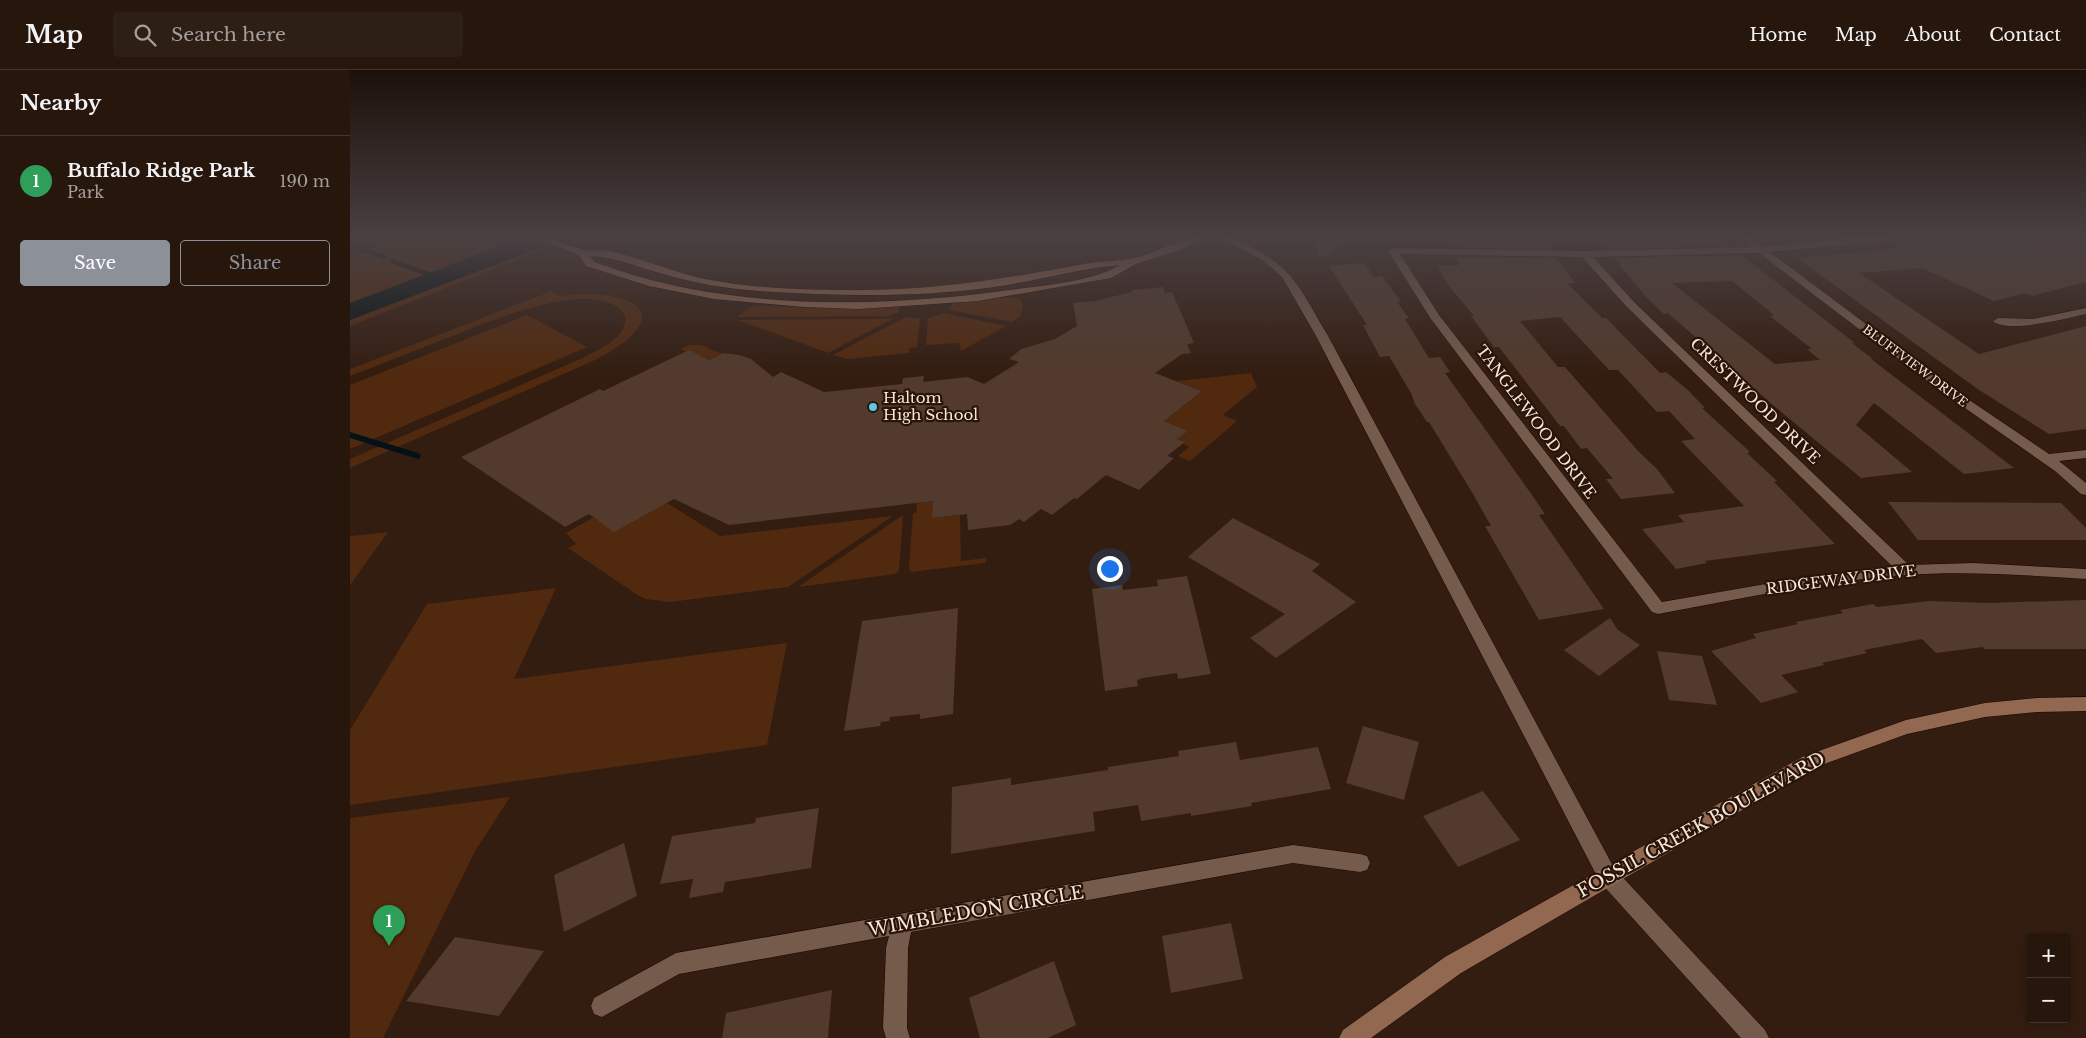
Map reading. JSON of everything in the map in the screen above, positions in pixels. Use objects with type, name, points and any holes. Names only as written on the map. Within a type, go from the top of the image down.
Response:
[{"type":"main road","points":[[650,283],[686,292],[740,300],[859,306],[978,298],[1069,283]]},
{"type":"main road","points":[[725,283],[757,288],[823,292],[908,292],[995,283]]},
{"type":"main road","points":[[1032,283],[1034,290]]},
{"type":"main road","points":[[740,286],[740,300]]},
{"type":"main road","points":[[740,300],[757,288]]},
{"type":"main road","name":"FOSSIL CREEK BOULEVARD","points":[[1351,1038],[1453,965],[1809,762],[1906,727],[1985,710],[2037,705],[2086,704]]},
{"type":"street","points":[[1291,283],[1326,342],[1608,875],[1757,1038]]},
{"type":"street","name":"TANGLEWOOD DRIVE","points":[[1412,283],[1435,317],[1658,608]]},
{"type":"street","name":"CRESTWOOD DRIVE","points":[[1611,283],[1631,305],[1904,570]]},
{"type":"street","name":"BLUFFVIEW DRIVE","points":[[1806,283],[1884,345],[2006,434],[2045,458],[2086,490]]},
{"type":"street","points":[[1998,321],[2033,322],[2086,311]]},
{"type":"street","points":[[2045,458],[2086,454]]},
{"type":"street","name":"RIDGEWAY DRIVE","points":[[1658,608],[1788,585],[1904,570],[2020,569],[2086,574]]},
{"type":"street","name":"WIMBLEDON CIRCLE","points":[[602,1006],[676,964],[1293,854],[1360,863]]},
{"type":"street","points":[[898,1038],[895,1028],[897,948],[902,924]]},
{"type":"shaded area","points":[[350,283],[459,283],[350,326]]},
{"type":"shaded area","points":[[552,291],[558,296],[596,294],[619,298],[635,305],[642,313],[641,322],[626,341],[603,356],[350,468],[350,459],[585,357],[610,343],[622,331],[625,320],[623,312],[604,301],[583,299],[558,301],[532,307],[481,324],[350,376],[350,369]]},
{"type":"shaded area","points":[[1008,297],[1020,299],[1023,307],[1020,317],[1012,322],[949,310],[953,303]]},
{"type":"shaded area","points":[[759,306],[825,308],[898,307],[899,312],[889,316],[737,317],[748,308]]},
{"type":"shaded area","points":[[944,313],[1006,326],[961,351],[959,343],[926,345],[928,318]]},
{"type":"shaded area","points":[[527,315],[587,347],[350,449],[350,385]]},
{"type":"shaded area","points":[[906,317],[920,319],[917,347],[909,348],[909,353],[847,359],[833,355]]},
{"type":"shaded area","points":[[894,318],[828,353],[738,320],[882,319]]},
{"type":"shaded area","points":[[690,345],[702,345],[719,353],[724,353],[709,360],[680,349]]},
{"type":"shaded area","points":[[1251,373],[1257,387],[1223,415],[1237,421],[1190,461],[1178,456],[1189,447],[1177,439],[1188,431],[1164,421],[1202,391],[1177,381]]},
{"type":"shaded area","points":[[933,501],[933,518],[960,515],[961,561],[987,558],[985,563],[911,572],[909,568],[913,513],[916,513],[917,503]]},
{"type":"shaded area","points":[[667,503],[720,536],[893,516],[788,587],[670,602],[646,599],[636,594],[568,548],[576,544],[566,533],[594,517]]},
{"type":"shaded area","points":[[903,515],[899,571],[895,574],[798,587]]},
{"type":"shaded area","points":[[388,532],[350,585],[350,536]]},
{"type":"shaded area","points":[[556,588],[514,679],[787,643],[767,745],[350,805],[350,730],[427,604]]},
{"type":"shaded area","points":[[510,797],[474,853],[383,1038],[350,1038],[350,818]]},
{"type":"building","points":[[1340,283],[1387,283],[1401,302],[1397,302],[1409,318],[1405,319],[1429,358],[1440,357],[1450,372],[1445,373],[1545,514],[1539,515],[1604,609],[1539,620],[1485,526],[1491,526],[1473,494],[1429,422],[1427,422],[1415,404],[1411,393],[1389,356],[1380,357],[1363,325],[1367,325]]},
{"type":"building","points":[[1447,283],[1567,283],[1602,318],[1606,318],[1660,373],[1666,372],[1689,391],[1705,408],[1702,408],[1750,452],[1747,453],[1777,481],[1774,482],[1835,544],[1705,561],[1707,563],[1676,569],[1642,529],[1684,522],[1678,515],[1744,506],[1681,441],[1695,439],[1669,411],[1657,412],[1618,370],[1609,370],[1560,317],[1520,321],[1558,367],[1565,367],[1638,451],[1657,469],[1675,493],[1621,499],[1606,479],[1613,479],[1587,448],[1581,449],[1564,426],[1560,426],[1499,347],[1494,347],[1471,316],[1474,316]]},
{"type":"building","points":[[1635,283],[1672,283],[1775,364],[1820,360],[1807,349],[1812,349],[1770,316],[1774,315],[1735,283],[1777,283],[1855,343],[1852,343],[1873,359],[1871,359],[2014,468],[1964,474],[1874,403],[1856,425],[1912,472],[1861,478],[1774,406],[1668,313],[1664,314]]},
{"type":"building","points":[[1832,283],[1874,283],[1979,354],[2086,326],[2086,429],[2049,434],[1979,390]]},
{"type":"building","points":[[1955,283],[2081,283],[2032,296],[2025,293],[1994,301]]},
{"type":"building","name":"Haltom High School","points":[[1163,287],[1165,293],[1172,292],[1194,343],[1187,344],[1191,353],[1182,354],[1155,373],[1202,391],[1164,421],[1188,431],[1177,439],[1185,442],[1167,456],[1174,458],[1139,490],[1106,475],[1077,499],[1074,498],[1052,515],[1041,509],[1024,522],[1019,519],[1010,525],[968,530],[967,514],[932,518],[933,501],[729,525],[674,499],[614,532],[589,514],[565,527],[461,457],[600,389],[603,391],[689,350],[709,360],[724,353],[739,355],[751,359],[773,377],[781,372],[824,392],[902,384],[903,378],[924,376],[923,382],[967,377],[984,384],[1019,362],[1009,359],[1021,349],[1055,339],[1077,326],[1073,303],[1095,301],[1132,292],[1132,290]]},
{"type":"building","points":[[1888,502],[2061,503],[2086,528],[2086,540],[1918,540]]},
{"type":"building","points":[[1233,518],[1320,564],[1312,571],[1356,602],[1276,658],[1250,638],[1285,614],[1188,557]]},
{"type":"building","points":[[1187,576],[1211,674],[1178,679],[1177,673],[1143,678],[1137,680],[1138,686],[1105,691],[1092,589],[1122,585],[1123,590],[1158,586],[1157,580]]},
{"type":"building","points":[[2086,600],[2086,649],[1984,649],[1983,647],[1936,653],[1922,639],[1864,650],[1867,653],[1781,675],[1798,692],[1761,703],[1711,651],[1756,638],[1753,634],[1798,624],[1796,622],[1843,613],[1840,610],[1873,604],[1877,607],[1930,601],[1988,603]]},
{"type":"building","points":[[958,608],[953,714],[920,719],[920,714],[890,717],[889,721],[881,722],[880,726],[844,731],[862,621]]},
{"type":"building","points":[[1610,618],[1618,630],[1640,645],[1599,676],[1564,650]]},
{"type":"building","points":[[1657,651],[1702,656],[1717,705],[1669,700]]},
{"type":"building","points":[[1363,726],[1419,742],[1404,800],[1346,783]]},
{"type":"building","points":[[1236,742],[1240,760],[1318,747],[1331,789],[1251,803],[1252,806],[1191,816],[1191,813],[1141,821],[1138,805],[1093,812],[1095,831],[951,854],[952,787],[1011,778],[1011,785],[1108,770],[1108,767],[1179,756],[1178,751]]},
{"type":"building","points":[[1483,791],[1520,840],[1458,867],[1423,816]]},
{"type":"building","points":[[819,808],[811,868],[725,882],[723,892],[689,898],[693,879],[660,884],[672,836],[755,823],[756,818]]},
{"type":"building","points":[[624,843],[637,896],[564,932],[554,875]]},
{"type":"building","points":[[1231,923],[1243,979],[1171,993],[1162,936]]},
{"type":"building","points":[[455,937],[544,951],[499,1016],[406,1001]]},
{"type":"building","points":[[1054,961],[1076,1025],[1048,1038],[980,1038],[969,998]]},
{"type":"building","points":[[832,990],[828,1038],[722,1038],[726,1013]]},
{"type":"waterway","points":[[350,312],[426,283]]},
{"type":"waterway","points":[[350,435],[418,456]]},
{"type":"place","name":"Haltom High School","points":[[873,407]]},
{"type":"place","name":"Buffalo Ridge Park","points":[[389,946]]}]
